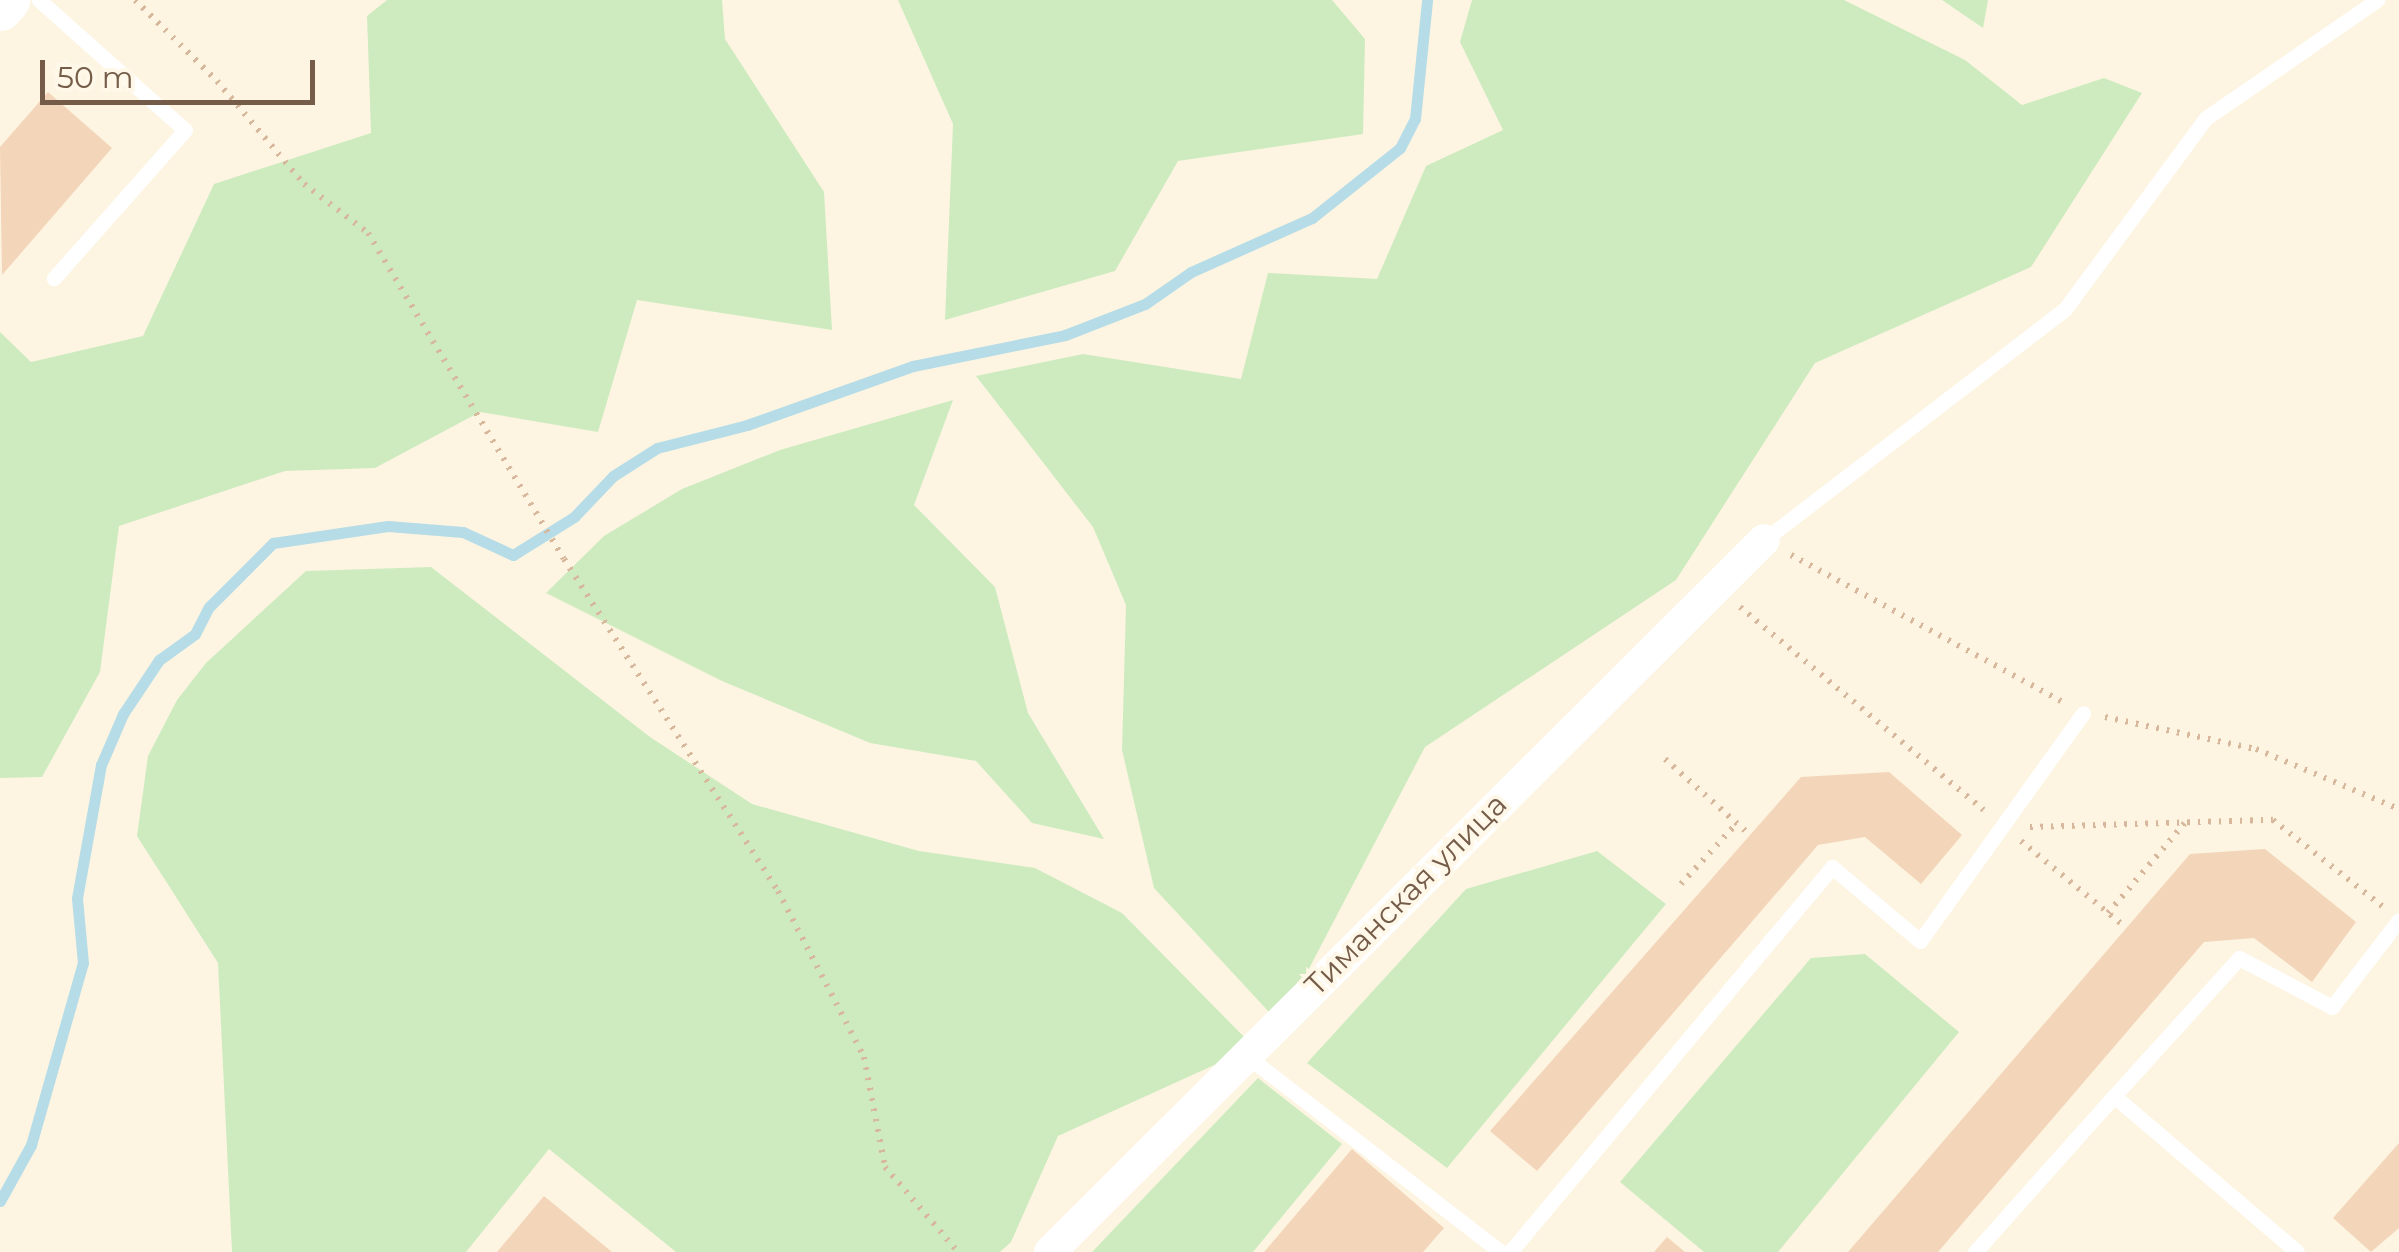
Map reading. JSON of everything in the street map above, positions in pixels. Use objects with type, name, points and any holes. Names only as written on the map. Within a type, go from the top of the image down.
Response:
[{"type":"main road","points":[[0,8],[6,0]]},
{"type":"street","name":"Тиманская улица","points":[[1050,1252],[1764,540]]},
{"type":"lane","points":[[40,0],[185,130],[54,278]]},
{"type":"lane","points":[[1764,540],[2065,309],[2206,118],[2377,0]]},
{"type":"lane","points":[[1510,1252],[1832,867],[1920,940],[2005,828],[2084,713]]},
{"type":"lane","points":[[1975,1252],[2239,958],[2332,1007],[2399,920]]},
{"type":"lane","points":[[1245,1054],[1501,1252]]},
{"type":"lane","points":[[2114,1096],[2297,1252]]},
{"type":"path","points":[[134,0],[217,82],[304,184],[368,233],[564,559],[778,891],[864,1057],[884,1167],[958,1252]]},
{"type":"path","points":[[1665,759],[1750,834]]},
{"type":"path","points":[[2108,913],[2185,822]]},
{"type":"path","points":[[1682,884],[1737,824]]},
{"type":"path","points":[[2005,828],[2124,926]]},
{"type":"green space","points":[[387,0],[722,0],[725,39],[824,192],[832,330],[637,300],[598,432],[480,412],[375,468],[285,471],[119,526],[100,672],[42,777],[0,778],[0,332],[31,362],[143,336],[214,184],[371,133],[367,16]]},
{"type":"green space","points":[[898,0],[1332,0],[1365,39],[1363,134],[1178,161],[1115,271],[945,320],[953,124]]},
{"type":"green space","points":[[1472,0],[1844,0],[1965,60],[2022,105],[2104,78],[2142,93],[2031,267],[1815,363],[1676,580],[1425,747],[1280,1024],[1154,888],[1122,750],[1126,605],[1093,527],[976,376],[1083,354],[1241,379],[1268,273],[1377,279],[1426,166],[1503,130],[1460,42]]},
{"type":"green space","points":[[1942,0],[1988,0],[1983,28]]},
{"type":"green space","points":[[953,400],[914,505],[995,587],[1028,713],[1104,839],[1032,823],[976,761],[870,743],[722,681],[546,593],[604,536],[682,489],[780,450]]},
{"type":"green space","points":[[431,567],[650,737],[752,804],[919,851],[1035,868],[1122,913],[1254,1047],[1058,1136],[1011,1242],[1000,1252],[676,1252],[549,1149],[466,1252],[232,1252],[218,963],[137,836],[148,756],[177,700],[206,663],[306,571]]},
{"type":"green space","points":[[1597,851],[1666,904],[1447,1168],[1307,1063],[1466,889]]},
{"type":"green space","points":[[1865,954],[1959,1032],[1778,1252],[1704,1252],[1620,1182],[1811,958]]},
{"type":"green space","points":[[1258,1078],[1342,1144],[1253,1252],[1092,1252]]},
{"type":"building","points":[[48,92],[112,148],[2,275],[0,147]]},
{"type":"building","points":[[1889,772],[1962,835],[1921,884],[1865,837],[1818,845],[1537,1171],[1490,1131],[1801,777]]},
{"type":"building","points":[[2265,849],[2356,922],[2312,982],[2254,938],[2204,942],[1938,1252],[1848,1252],[2190,854]]},
{"type":"building","points":[[2399,1143],[2399,1228],[2371,1252],[2333,1218]]},
{"type":"building","points":[[1352,1149],[1444,1228],[1423,1252],[1264,1252]]},
{"type":"building","points":[[544,1196],[612,1252],[497,1252]]},
{"type":"building","points":[[1667,1237],[1685,1252],[1654,1252]]},
{"type":"waterway","points":[[0,1201],[31,1145],[83,963],[77,898],[101,765],[123,714],[159,660],[195,634],[209,607],[273,543],[388,526],[463,532],[513,555],[574,517],[613,476],[657,448],[747,425],[913,366],[1065,335],[1145,304],[1191,272],[1312,218],[1400,148],[1415,119],[1427,0]]}]
